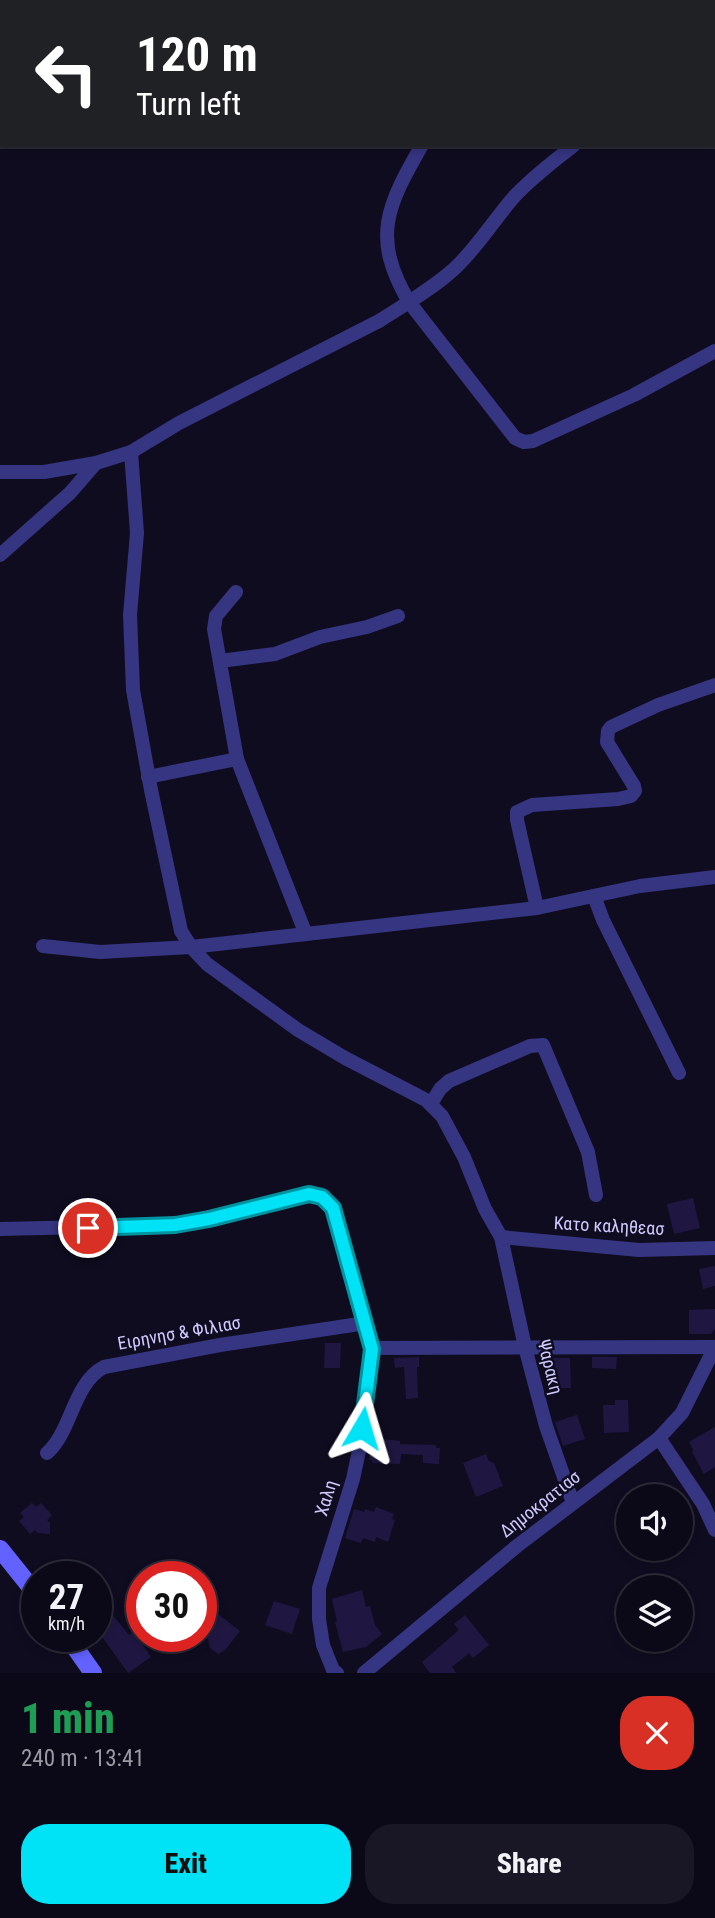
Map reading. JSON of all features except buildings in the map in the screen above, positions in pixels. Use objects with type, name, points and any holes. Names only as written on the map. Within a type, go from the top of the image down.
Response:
[{"type":"main road","points":[[2,1557],[21,1578]]},
{"type":"main road","points":[[78,1652],[93,1673]]},
{"type":"street","points":[[421,147],[387,215],[386,232],[396,280],[515,438],[524,442],[533,441],[634,395],[715,351]]},
{"type":"street","points":[[0,472],[44,472],[96,463],[131,452],[179,423],[379,321],[454,269],[512,199],[571,147]]},
{"type":"street","points":[[131,452],[137,533],[130,615],[133,677],[148,777],[176,914],[181,931],[191,947],[207,964],[298,1030],[431,1104],[440,1089],[449,1081],[530,1046],[543,1045],[588,1152],[596,1195]]},
{"type":"street","points":[[0,555],[70,493],[96,463]]},
{"type":"street","points":[[236,592],[216,616],[214,629],[237,759],[305,932]]},
{"type":"street","points":[[220,661],[275,654],[320,637],[368,627],[398,616]]},
{"type":"street","points":[[537,908],[517,812],[532,805],[631,796],[635,791],[634,786],[607,742],[611,727],[657,705],[715,685]]},
{"type":"street","points":[[148,777],[237,759]]},
{"type":"street","points":[[43,946],[100,952],[191,947],[305,932],[537,908],[640,886],[715,877]]},
{"type":"street","points":[[594,895],[603,920],[679,1073]]},
{"type":"street","name":"Ψαρακη","points":[[431,1104],[442,1116],[458,1146],[485,1209],[501,1237],[525,1347],[546,1426],[573,1503]]},
{"type":"street","name":"Χαλη","points":[[0,1228],[39,1230],[175,1225],[309,1194],[322,1197],[333,1208],[372,1349],[360,1446],[353,1479],[319,1588],[319,1619],[323,1644],[333,1670],[337,1673]]},
{"type":"street","name":"Κατο καληθεασ","points":[[501,1237],[639,1250],[715,1248]]},
{"type":"street","name":"Ειρηνησ & Φιλιασ","points":[[47,1453],[55,1446],[66,1420],[94,1372],[104,1367],[220,1345],[366,1323]]},
{"type":"street","points":[[372,1349],[715,1347]]},
{"type":"street","name":"Δημοκρατιασ","points":[[364,1673],[573,1503],[659,1438],[682,1413],[715,1347]]},
{"type":"street","points":[[659,1438],[703,1504],[715,1530]]},
{"type":"route","points":[[88,1228],[175,1225],[309,1194],[322,1197],[333,1208],[372,1349],[362,1428]]}]
